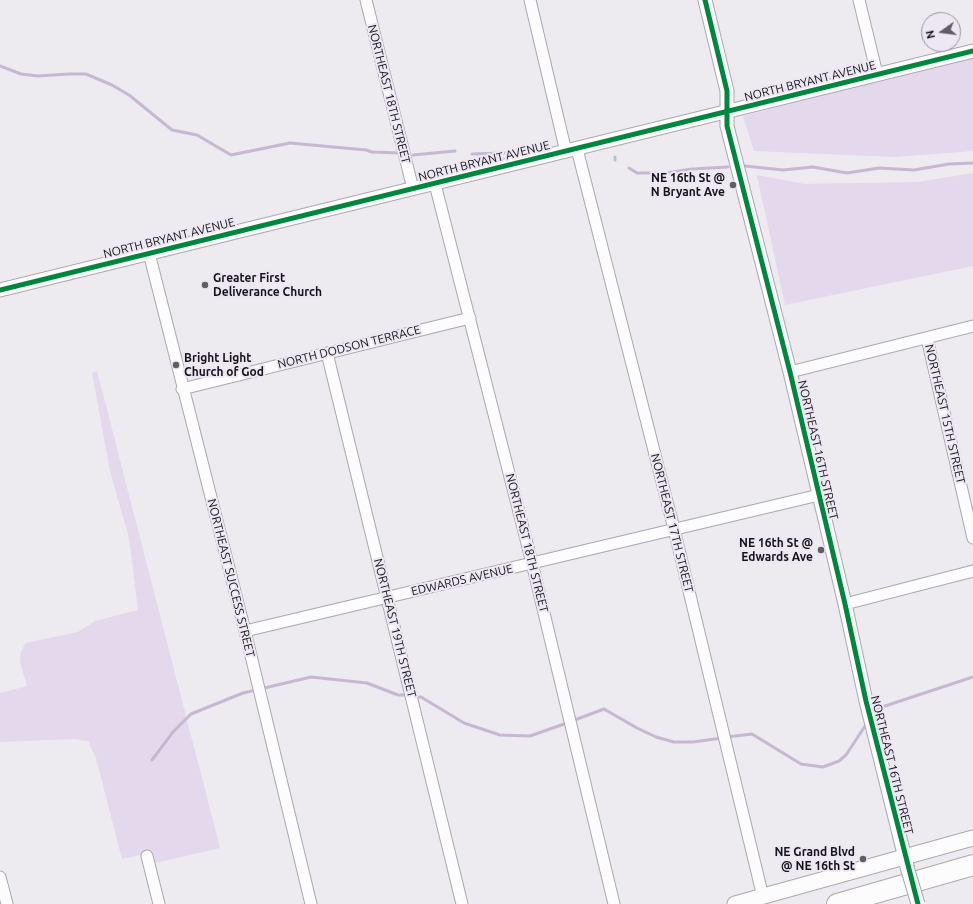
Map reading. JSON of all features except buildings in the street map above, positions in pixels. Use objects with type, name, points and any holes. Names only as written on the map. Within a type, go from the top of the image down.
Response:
[{"type":"highway","points":[[837,904],[973,865]]},
{"type":"highway","points":[[882,904],[973,878]]},
{"type":"main road","points":[[735,904],[906,862],[973,838]]},
{"type":"street","name":"NORTHEAST 18TH STREET","points":[[366,0],[413,189]]},
{"type":"street","name":"NORTHEAST 17TH STREET","points":[[530,0],[674,529],[763,897]]},
{"type":"street","name":"NORTHEAST 16TH STREET","points":[[705,0],[727,91],[727,126],[790,372],[845,604],[866,701],[906,862],[918,904]]},
{"type":"street","points":[[860,0],[877,74]]},
{"type":"street","name":"NORTH BRYANT AVENUE","points":[[0,290],[973,51]]},
{"type":"street","name":"NORTHEAST 18TH STREET","points":[[435,184],[532,563],[614,904]]},
{"type":"street","name":"NORTHEAST SUCCESS STREET","points":[[149,253],[182,388],[245,631],[311,904]]},
{"type":"street","name":"NORTH DODSON TERRACE","points":[[182,388],[470,318]]},
{"type":"street","points":[[790,372],[973,326]]},
{"type":"street","name":"NORTHEAST 15TH STREET","points":[[927,338],[973,538]]},
{"type":"street","name":"NORTHEAST 19TH STREET","points":[[327,353],[462,904]]},
{"type":"street","name":"EDWARDS AVENUE","points":[[245,631],[819,495]]},
{"type":"street","points":[[845,604],[973,571]]},
{"type":"street","points":[[147,856],[159,904]]},
{"type":"street","points":[[0,877],[7,904]]},
{"type":"shaded area","points":[[973,56],[973,151],[895,157],[754,151],[743,116]]},
{"type":"shaded area","points":[[973,173],[973,266],[785,305],[757,175],[804,184],[918,182]]},
{"type":"shaded area","points":[[97,371],[220,848],[155,863],[140,855],[122,859],[96,758],[88,741],[73,739],[0,742],[0,693],[27,686],[20,662],[21,651],[26,643],[78,632],[95,621],[138,610],[129,538],[110,471],[92,373]]},
{"type":"waterway","points":[[0,66],[21,74],[38,76],[86,74],[112,85],[129,95],[172,130],[197,135],[231,155],[290,143],[366,150],[372,152],[401,153]]},
{"type":"waterway","points":[[413,155],[455,151]]},
{"type":"waterway","points":[[512,154],[531,152]]},
{"type":"waterway","points":[[472,154],[504,153]]},
{"type":"waterway","points":[[745,166],[783,170],[813,167],[847,173],[879,168],[914,170],[949,164],[973,163]]},
{"type":"waterway","points":[[629,168],[637,173],[666,173],[692,169],[728,167]]},
{"type":"waterway","points":[[152,760],[173,732],[191,714],[243,693],[311,677],[367,683],[398,695],[408,695]]},
{"type":"waterway","points":[[873,713],[882,707],[973,677]]},
{"type":"waterway","points":[[415,697],[421,697],[464,723],[500,735],[530,736],[567,723]]},
{"type":"waterway","points":[[572,721],[604,709],[656,737],[674,742],[693,742],[722,738]]},
{"type":"waterway","points":[[727,737],[752,734],[801,764],[823,767],[839,761],[846,755],[867,723]]},
{"type":"cycle path","points":[[705,0],[727,91],[727,126],[790,372],[845,604],[866,701],[918,904]]},
{"type":"cycle path","points":[[0,290],[973,51]]},
{"type":"place","name":"NE 16th St @ N Bryant Ave","points":[[733,185]]},
{"type":"place","name":"Greater First Deliverance Church","points":[[205,285]]},
{"type":"place","name":"Bright Light Church of God","points":[[176,365]]},
{"type":"place","name":"NE 16th St @ Edwards Ave","points":[[821,550]]},
{"type":"place","name":"NE Grand Blvd @ NE 16th St","points":[[863,859]]}]
